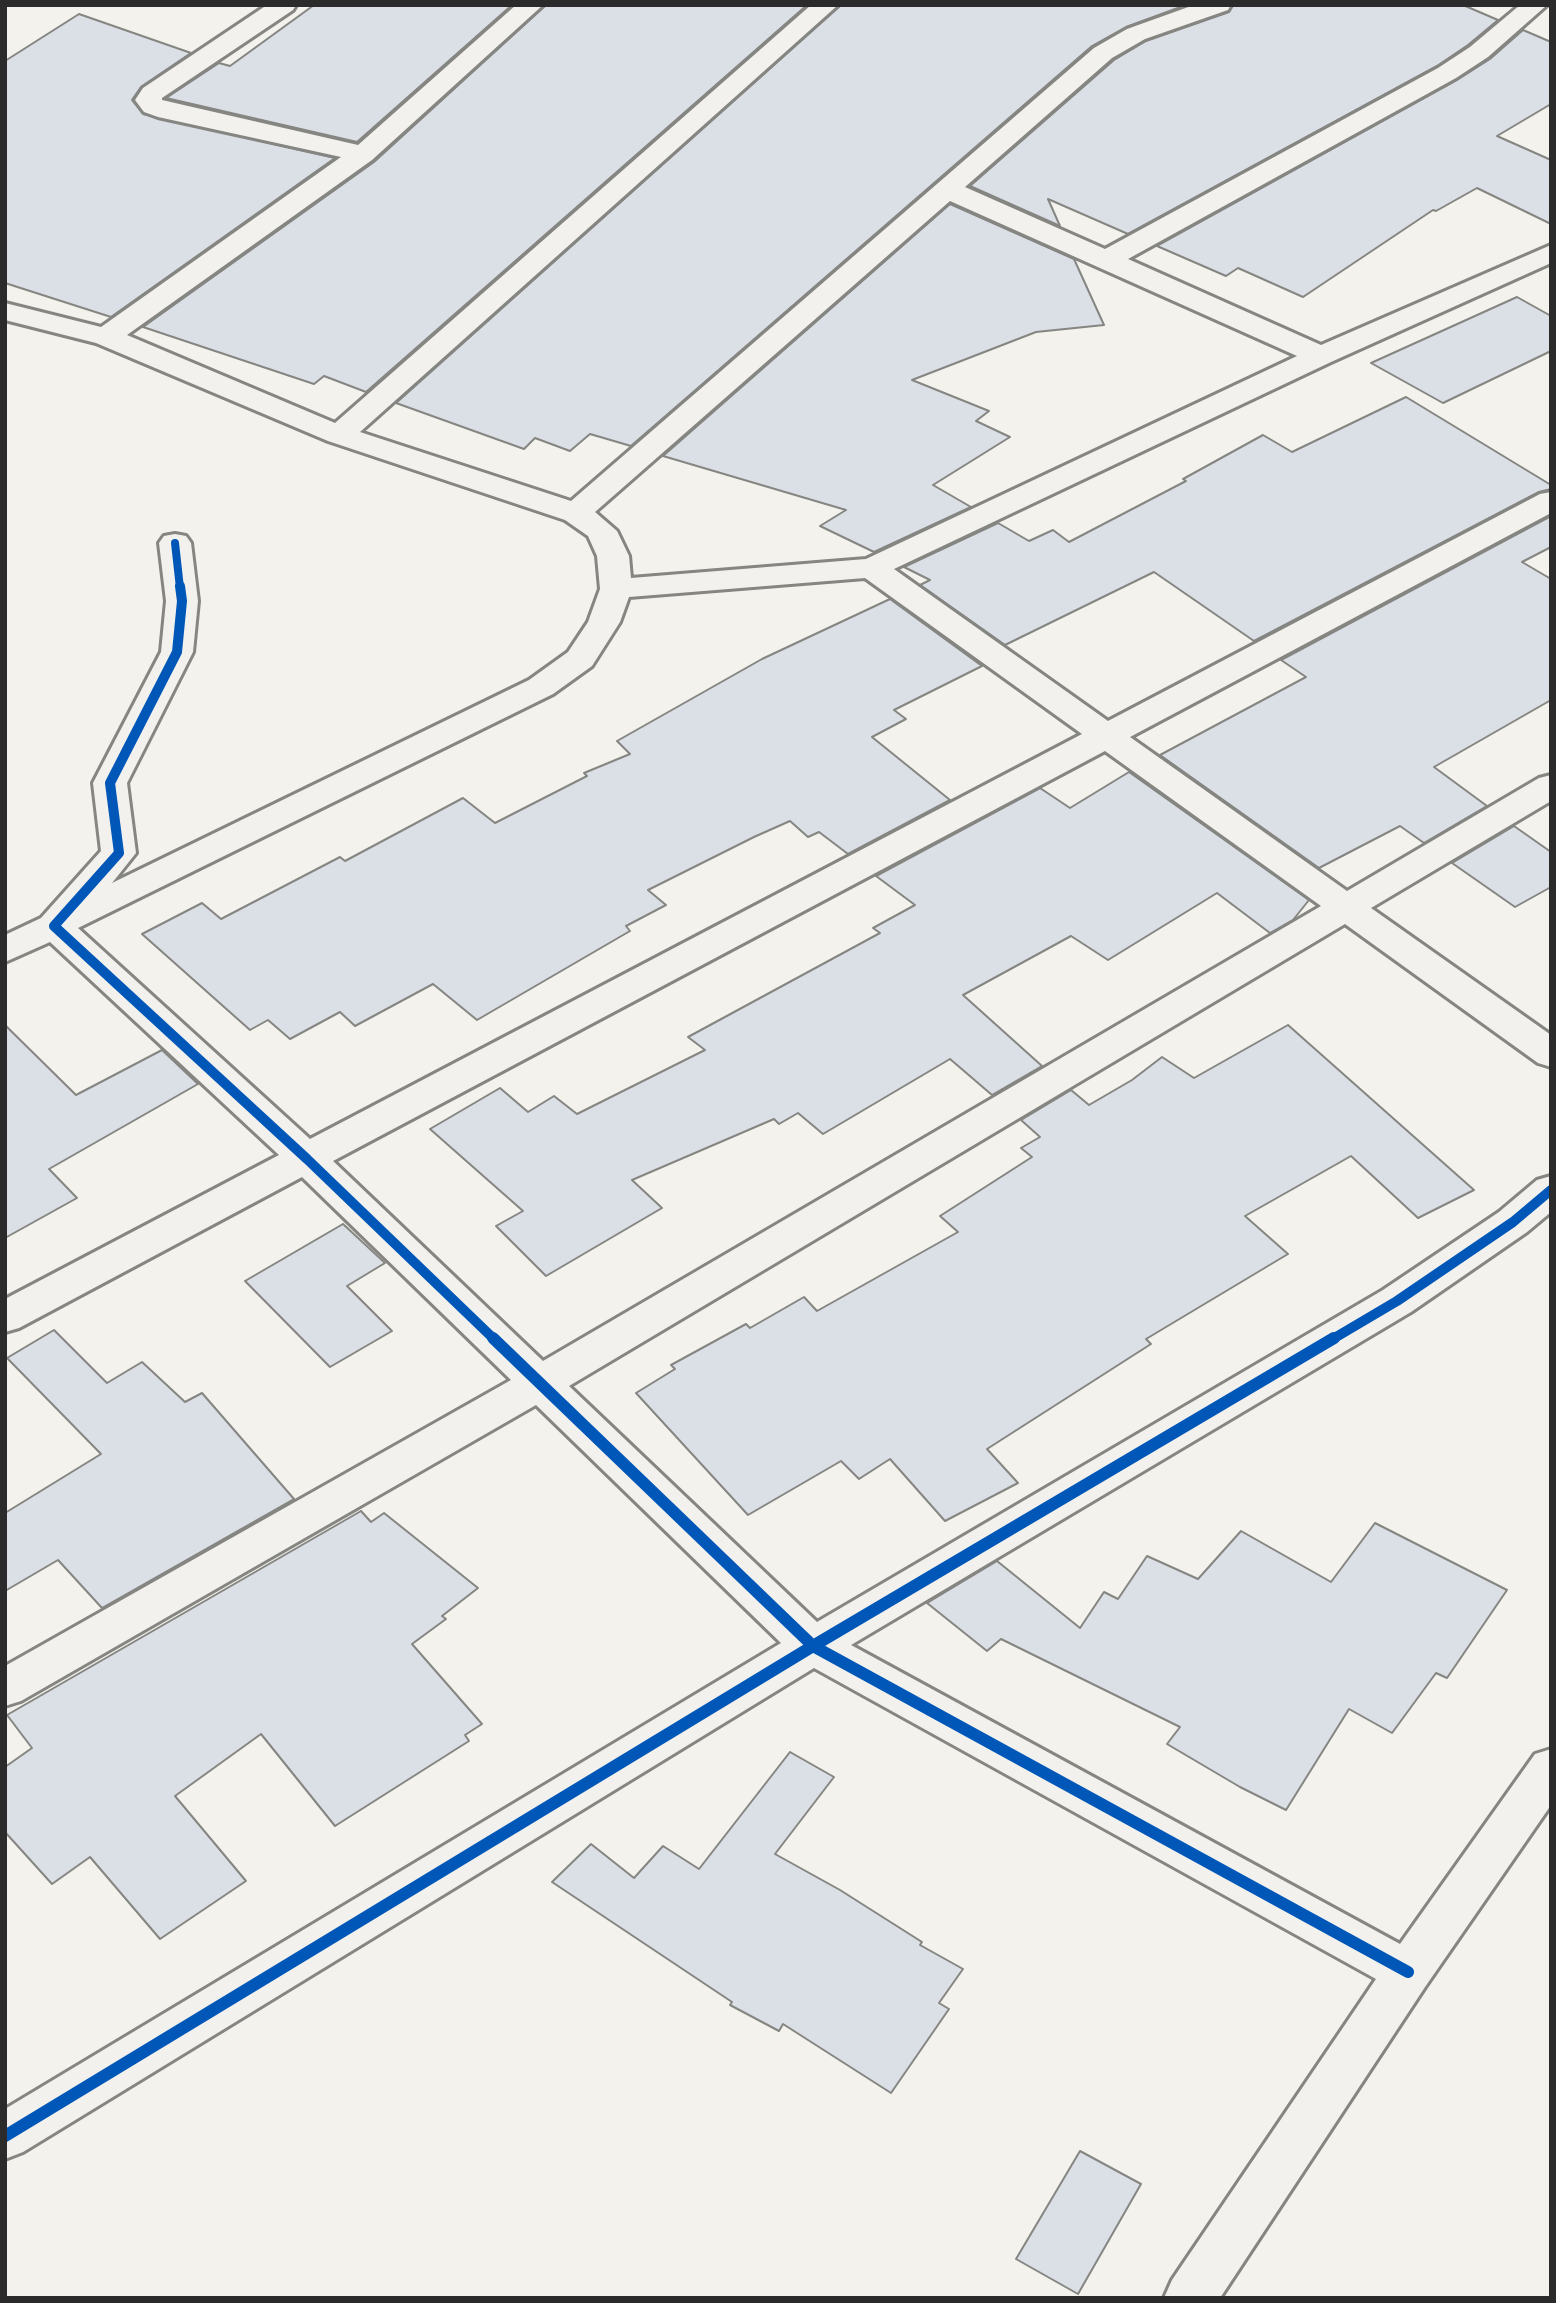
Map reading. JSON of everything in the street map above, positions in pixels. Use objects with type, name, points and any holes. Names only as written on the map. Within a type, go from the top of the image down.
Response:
[{"type":"street","points":[[284,5],[152,93],[148,100],[153,106],[167,111],[363,154]]},
{"type":"street","points":[[106,337],[363,154],[531,5]]},
{"type":"street","points":[[339,435],[826,5]]},
{"type":"street","points":[[576,513],[650,446],[949,190],[1058,89],[1103,53],[1136,34],[1219,5]]},
{"type":"street","points":[[1107,260],[1447,73],[1479,52],[1535,5]]},
{"type":"street","points":[[949,190],[1321,356]]},
{"type":"street","points":[[616,589],[872,568],[1321,356],[1551,253]]},
{"type":"street","points":[[5,311],[106,337],[339,435],[576,513],[601,531],[613,556],[616,589],[604,622],[580,659],[541,687],[5,950]]},
{"type":"street","points":[[5,1317],[1551,501]]},
{"type":"street","points":[[54,926],[119,853],[110,783],[177,652],[182,601],[176,543]]},
{"type":"street","points":[[872,568],[1551,1054]]},
{"type":"street","points":[[5,1688],[540,1383],[1551,786]]},
{"type":"street","points":[[54,926],[307,1159],[813,1646],[1408,1972]]},
{"type":"street","points":[[5,2136],[813,1646],[1397,1301],[1513,1222],[1551,1190]]},
{"type":"street","points":[[1190,2298],[1408,1972],[1551,1768]]},
{"type":"building","points":[[314,5],[512,5],[357,142],[166,98],[219,63],[230,66]]},
{"type":"building","points":[[546,5],[807,5],[366,392],[324,376],[314,384],[143,327],[374,162]]},
{"type":"building","points":[[841,5],[1186,5],[1126,27],[1092,46],[631,446],[590,434],[570,451],[535,438],[524,449],[396,403]]},
{"type":"building","points":[[1233,5],[1463,5],[1498,20],[1437,66],[1128,234],[1048,199],[1060,226],[970,186],[1114,60],[1146,41],[1229,12]]},
{"type":"building","points":[[79,14],[191,53],[141,87],[132,100],[143,114],[335,158],[111,317],[5,283],[5,61]]},
{"type":"building","points":[[1523,30],[1551,42],[1551,104],[1497,136],[1551,160],[1551,224],[1477,188],[1436,211],[1433,210],[1303,297],[1238,268],[1226,276],[1157,246],[1457,80],[1490,59]]},
{"type":"building","points":[[950,204],[1074,259],[1104,325],[1036,332],[912,380],[989,411],[976,421],[1010,437],[933,485],[971,507],[874,552],[820,526],[846,510],[663,456]]},
{"type":"building","points":[[1517,297],[1551,316],[1551,351],[1443,403],[1371,363]]},
{"type":"building","points":[[1406,397],[1551,485],[1551,489],[1539,492],[1254,641],[1154,572],[1005,645],[920,585],[930,580],[904,567],[998,523],[1029,541],[1053,530],[1069,542],[1186,481],[1183,479],[1263,435],[1292,452]]},
{"type":"building","points":[[1551,516],[1551,547],[1522,562],[1551,579],[1551,700],[1434,767],[1487,806],[1424,843],[1400,826],[1319,868],[1160,755],[1306,677],[1281,660]]},
{"type":"building","points":[[890,599],[982,666],[894,710],[906,719],[872,737],[950,800],[848,854],[819,832],[808,837],[790,821],[754,837],[648,890],[666,905],[626,926],[630,931],[477,1020],[433,984],[355,1026],[340,1012],[290,1039],[268,1020],[250,1030],[142,934],[202,903],[221,919],[340,857],[345,861],[463,798],[495,823],[587,776],[584,773],[630,754],[617,741],[762,659]]},
{"type":"building","points":[[1129,772],[1309,900],[1293,920],[1270,933],[1217,893],[1108,960],[1071,936],[963,995],[1042,1066],[992,1095],[950,1059],[823,1134],[798,1113],[779,1124],[774,1119],[632,1180],[662,1208],[546,1276],[496,1226],[523,1211],[430,1129],[500,1088],[528,1112],[554,1096],[577,1114],[705,1050],[688,1037],[880,933],[873,928],[915,905],[876,876],[1040,788],[1070,808]]},
{"type":"building","points":[[1514,826],[1551,852],[1551,887],[1515,907],[1452,863]]},
{"type":"building","points":[[5,1025],[76,1095],[162,1050],[198,1084],[49,1169],[77,1198],[5,1238]]},
{"type":"building","points":[[1288,1025],[1474,1190],[1418,1218],[1351,1156],[1245,1216],[1288,1254],[1146,1339],[1151,1344],[987,1449],[1018,1483],[945,1521],[890,1459],[859,1479],[841,1461],[748,1515],[636,1393],[675,1369],[671,1365],[746,1324],[750,1328],[804,1297],[817,1311],[958,1232],[940,1216],[1032,1157],[1021,1148],[1040,1137],[1021,1120],[1071,1090],[1089,1105],[1132,1080],[1162,1057],[1194,1078]]},
{"type":"building","points":[[343,1224],[385,1263],[347,1286],[392,1331],[330,1367],[245,1281]]},
{"type":"building","points":[[54,1330],[107,1383],[142,1362],[185,1402],[202,1393],[294,1499],[102,1608],[58,1560],[5,1591],[5,1513],[101,1454],[7,1358]]},
{"type":"building","points":[[361,1511],[371,1522],[384,1513],[478,1588],[442,1616],[446,1619],[412,1644],[482,1724],[465,1735],[469,1741],[335,1826],[261,1734],[175,1796],[246,1881],[160,1939],[90,1857],[52,1884],[5,1832],[5,1767],[32,1748],[7,1715]]},
{"type":"building","points":[[1375,1523],[1507,1590],[1447,1678],[1436,1673],[1392,1733],[1349,1709],[1286,1810],[1240,1787],[1167,1744],[1180,1727],[1001,1639],[987,1651],[927,1603],[997,1561],[1080,1628],[1104,1592],[1118,1599],[1147,1556],[1198,1579],[1241,1531],[1331,1582]]},
{"type":"building","points":[[790,1752],[834,1777],[775,1854],[840,1890],[922,1942],[920,1945],[963,1969],[939,2003],[949,2009],[891,2093],[783,2024],[779,2031],[730,2005],[732,2002],[552,1882],[591,1844],[634,1878],[663,1846],[699,1869]]},
{"type":"building","points":[[1080,2151],[1141,2184],[1078,2294],[1016,2259]]},
{"type":"cycle path","points":[[175,543],[182,601],[177,652],[110,783],[119,853],[54,926],[307,1159],[813,1646],[1408,1972]]},
{"type":"cycle path","points":[[5,2136],[813,1646],[1397,1301],[1513,1222],[1551,1190]]}]
